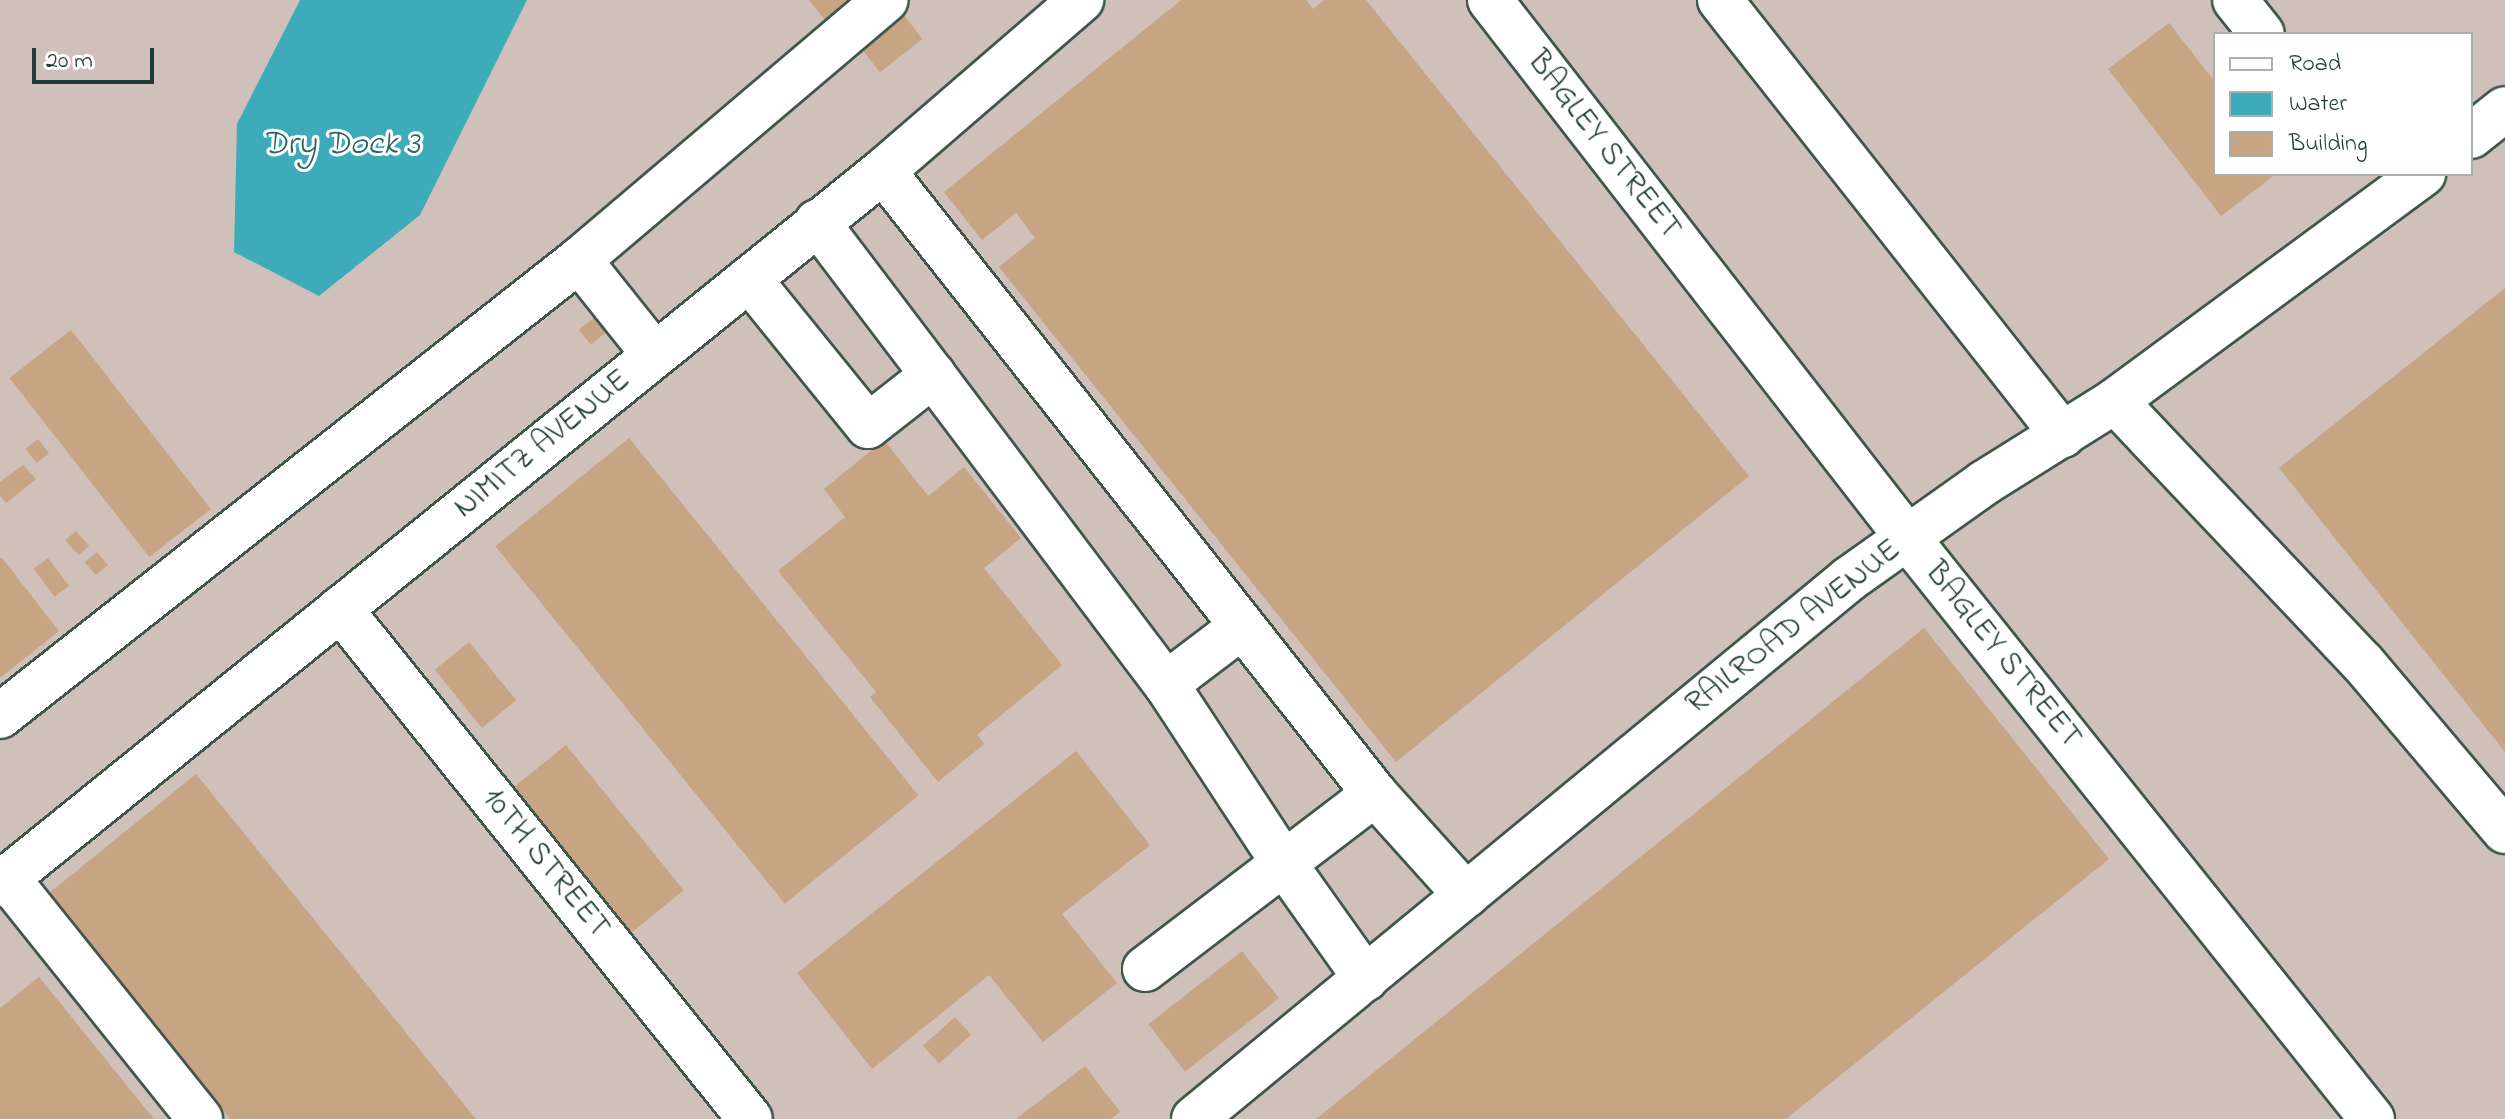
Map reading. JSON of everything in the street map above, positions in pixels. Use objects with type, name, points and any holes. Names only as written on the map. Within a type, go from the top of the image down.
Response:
[{"type":"street","points":[[0,716],[579,260],[886,0]]},
{"type":"street","name":"NIMITZ AVENUE","points":[[3,881],[883,171],[1081,0]]},
{"type":"street","name":"BAGLEY STREET","points":[[1490,0],[1907,537],[2372,1119]]},
{"type":"street","points":[[1720,0],[2063,435]]},
{"type":"street","points":[[2235,0],[2260,32]]},
{"type":"street","points":[[2473,134],[2505,109]]},
{"type":"street","points":[[883,171],[1375,794],[1466,895]]},
{"type":"street","name":"RAILROAD AVENUE","points":[[1194,1119],[1849,579],[1984,483],[2115,401],[2397,182]]},
{"type":"street","points":[[817,222],[1166,684],[1283,862],[1366,979]]},
{"type":"street","points":[[579,260],[654,354]]},
{"type":"street","points":[[749,279],[868,426],[933,375]]},
{"type":"street","points":[[2115,401],[2363,663],[2505,831]]},
{"type":"street","name":"10TH STREET","points":[[340,609],[750,1119]]},
{"type":"street","points":[[1166,684],[1241,627]]},
{"type":"street","points":[[1145,969],[1375,794]]},
{"type":"street","points":[[3,881],[200,1119]]},
{"type":"shaded area","points":[[0,0],[2505,0],[2505,1119],[0,1119]]},
{"type":"water","name":"Dry Dock 3","points":[[300,0],[527,0],[420,215],[319,296],[234,252],[237,124]]},
{"type":"building","points":[[809,0],[849,0],[825,20]]},
{"type":"building","points":[[1181,0],[1306,0],[1313,9],[1324,0],[1366,0],[1749,476],[1396,762],[999,267],[1035,238],[1016,213],[982,240],[944,192]]},
{"type":"building","points":[[896,5],[922,39],[880,72],[853,38]]},
{"type":"building","points":[[2169,23],[2213,79],[2213,176],[2273,176],[2221,216],[2108,69]]},
{"type":"building","points":[[2505,288],[2505,752],[2279,468]]},
{"type":"building","points":[[596,316],[608,331],[591,345],[579,330]]},
{"type":"building","points":[[71,330],[211,509],[149,557],[10,378]]},
{"type":"building","points":[[629,438],[918,795],[785,904],[495,546]]},
{"type":"building","points":[[38,439],[49,453],[36,463],[25,449]]},
{"type":"building","points":[[884,440],[928,496],[964,467],[1021,538],[984,568],[1062,665],[977,735],[984,744],[938,782],[870,697],[876,692],[778,571],[845,517],[824,489]]},
{"type":"building","points":[[23,465],[36,479],[6,503],[0,496],[0,482]]},
{"type":"building","points":[[76,531],[89,546],[79,555],[65,540]]},
{"type":"building","points":[[97,552],[108,565],[96,575],[85,562]]},
{"type":"building","points":[[48,558],[69,586],[55,597],[34,569]]},
{"type":"building","points":[[0,559],[59,631],[0,678]]},
{"type":"building","points":[[1924,628],[2109,859],[1786,1119],[1316,1119]]},
{"type":"building","points":[[469,642],[516,700],[482,728],[435,670]]},
{"type":"building","points":[[566,745],[684,890],[625,938],[507,793]]},
{"type":"building","points":[[1076,751],[1150,845],[1062,914],[1117,983],[1043,1042],[989,975],[872,1069],[797,973]]},
{"type":"building","points":[[196,774],[476,1119],[230,1119],[48,894]]},
{"type":"building","points":[[1242,951],[1279,998],[1185,1072],[1148,1024]]},
{"type":"building","points":[[39,977],[154,1119],[0,1119],[0,1008]]},
{"type":"building","points":[[955,1017],[971,1035],[939,1064],[923,1046]]},
{"type":"building","points":[[1085,1066],[1120,1112],[1111,1119],[1016,1119]]}]
